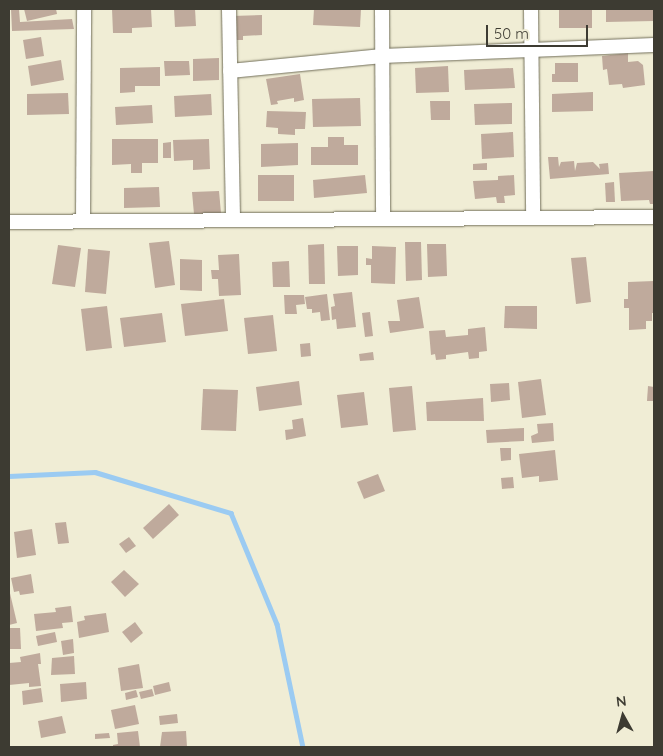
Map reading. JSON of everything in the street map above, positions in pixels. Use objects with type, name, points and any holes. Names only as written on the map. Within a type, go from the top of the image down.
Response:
[{"type":"street","points":[[83,221],[84,9]]},
{"type":"street","points":[[229,9],[233,219]]},
{"type":"street","points":[[382,9],[383,218]]},
{"type":"street","points":[[531,9],[533,217]]},
{"type":"street","points":[[230,71],[382,56],[531,48],[654,45]]},
{"type":"street","points":[[9,222],[654,217]]},
{"type":"building","points":[[11,9],[19,9],[20,22],[72,19],[74,29],[12,31]]},
{"type":"building","points":[[24,9],[56,9],[57,14],[27,21]]},
{"type":"building","points":[[112,9],[151,9],[152,27],[132,28],[132,33],[113,33]]},
{"type":"building","points":[[174,9],[195,9],[196,26],[175,27]]},
{"type":"building","points":[[314,9],[361,9],[360,27],[313,25]]},
{"type":"building","points":[[559,9],[592,9],[592,28],[559,28]]},
{"type":"building","points":[[606,9],[654,9],[654,21],[606,22]]},
{"type":"building","points":[[262,15],[262,35],[243,36],[243,40],[232,40],[232,16]]},
{"type":"building","points":[[41,37],[44,56],[26,59],[23,40]]},
{"type":"building","points":[[628,53],[628,62],[638,61],[643,65],[645,85],[623,88],[622,84],[609,85],[607,69],[603,70],[602,56]]},
{"type":"building","points":[[219,58],[219,80],[193,81],[193,59]]},
{"type":"building","points":[[61,60],[64,80],[31,86],[28,66]]},
{"type":"building","points":[[164,61],[189,61],[190,75],[165,76]]},
{"type":"building","points":[[555,63],[578,63],[578,82],[552,82],[552,74],[555,74]]},
{"type":"building","points":[[448,66],[449,92],[416,93],[415,68]]},
{"type":"building","points":[[160,67],[160,86],[135,86],[135,92],[120,93],[120,68]]},
{"type":"building","points":[[513,68],[515,88],[465,90],[464,70]]},
{"type":"building","points":[[300,74],[304,100],[294,102],[294,98],[277,101],[278,104],[271,105],[266,79]]},
{"type":"building","points":[[593,92],[593,111],[552,112],[552,94]]},
{"type":"building","points":[[68,93],[69,114],[27,115],[27,94]]},
{"type":"building","points":[[211,94],[212,115],[175,117],[174,96]]},
{"type":"building","points":[[360,98],[361,126],[313,127],[312,99]]},
{"type":"building","points":[[430,101],[450,101],[450,120],[431,120]]},
{"type":"building","points":[[512,103],[512,124],[475,125],[474,104]]},
{"type":"building","points":[[152,105],[153,123],[116,125],[115,107]]},
{"type":"building","points":[[267,111],[306,112],[305,129],[295,129],[295,135],[278,134],[278,128],[266,127]]},
{"type":"building","points":[[513,132],[514,157],[482,159],[481,134]]},
{"type":"building","points":[[328,137],[344,137],[344,145],[358,145],[358,165],[311,165],[311,147],[328,147]]},
{"type":"building","points":[[112,139],[158,139],[158,163],[142,163],[142,173],[131,173],[131,164],[112,165]]},
{"type":"building","points":[[209,139],[210,169],[193,170],[193,160],[174,161],[173,140]]},
{"type":"building","points":[[171,142],[171,158],[163,158],[163,143]]},
{"type":"building","points":[[298,143],[298,165],[261,167],[261,144]]},
{"type":"building","points":[[548,157],[558,157],[559,167],[561,162],[574,161],[575,171],[577,163],[593,162],[600,169],[599,164],[608,163],[609,174],[550,179]]},
{"type":"building","points":[[487,163],[487,170],[473,170],[473,164]]},
{"type":"building","points":[[654,171],[654,204],[650,204],[649,200],[621,201],[619,173]]},
{"type":"building","points":[[258,175],[294,175],[294,201],[258,201]]},
{"type":"building","points":[[365,175],[367,193],[314,198],[313,180]]},
{"type":"building","points":[[514,175],[515,195],[504,196],[505,203],[497,203],[496,197],[475,199],[473,181],[498,180],[498,176]]},
{"type":"building","points":[[614,182],[615,202],[606,202],[605,183]]},
{"type":"building","points":[[159,187],[160,207],[124,208],[124,188]]},
{"type":"building","points":[[219,191],[221,213],[194,214],[192,192]]},
{"type":"building","points":[[169,241],[175,285],[155,288],[149,243]]},
{"type":"building","points":[[405,242],[421,242],[422,280],[406,281]]},
{"type":"building","points":[[324,244],[325,284],[309,284],[308,245]]},
{"type":"building","points":[[427,244],[446,244],[447,276],[428,277]]},
{"type":"building","points":[[58,245],[81,248],[75,287],[52,284]]},
{"type":"building","points":[[337,246],[358,246],[358,275],[338,276]]},
{"type":"building","points":[[372,246],[396,247],[395,284],[371,283],[371,265],[366,265],[366,258],[372,259]]},
{"type":"building","points":[[88,249],[110,251],[106,294],[85,292]]},
{"type":"building","points":[[239,254],[241,295],[219,296],[218,279],[212,279],[211,270],[219,270],[218,255]]},
{"type":"building","points":[[586,257],[591,302],[576,304],[571,258]]},
{"type":"building","points":[[180,259],[202,260],[202,291],[180,290]]},
{"type":"building","points":[[289,261],[290,287],[273,287],[272,262]]},
{"type":"building","points":[[654,281],[654,313],[652,313],[652,321],[646,321],[646,329],[629,330],[629,308],[624,308],[624,299],[628,299],[628,282]]},
{"type":"building","points":[[352,292],[356,327],[337,329],[336,319],[332,320],[331,307],[335,306],[333,294]]},
{"type":"building","points":[[327,294],[330,320],[321,321],[320,312],[312,313],[312,309],[307,309],[305,297]]},
{"type":"building","points":[[284,295],[304,295],[305,304],[296,305],[297,314],[285,314]]},
{"type":"building","points":[[419,297],[424,328],[390,333],[388,321],[400,321],[397,300]]},
{"type":"building","points":[[224,299],[228,331],[185,336],[181,304]]},
{"type":"building","points":[[107,306],[112,348],[86,351],[81,309]]},
{"type":"building","points":[[505,306],[537,306],[537,329],[504,328]]},
{"type":"building","points":[[370,312],[373,336],[365,337],[362,313]]},
{"type":"building","points":[[162,313],[166,342],[124,347],[120,318]]},
{"type":"building","points":[[273,315],[277,351],[248,354],[244,318]]},
{"type":"building","points":[[485,327],[487,351],[479,352],[479,358],[469,359],[468,352],[446,355],[446,359],[436,360],[435,354],[431,355],[429,331],[445,330],[446,337],[468,335],[468,329]]},
{"type":"building","points":[[310,343],[311,356],[301,357],[300,344]]},
{"type":"building","points":[[373,352],[374,360],[360,361],[359,354]]},
{"type":"building","points":[[541,379],[546,415],[522,418],[518,382]]},
{"type":"building","points":[[299,381],[302,405],[259,411],[256,387]]},
{"type":"building","points":[[509,383],[510,400],[491,402],[490,384]]},
{"type":"building","points":[[412,386],[416,430],[393,432],[389,388]]},
{"type":"building","points":[[648,386],[654,387],[654,401],[647,401]]},
{"type":"building","points":[[203,389],[238,390],[236,431],[201,430]]},
{"type":"building","points":[[364,392],[368,425],[341,428],[337,395]]},
{"type":"building","points":[[483,398],[484,421],[427,421],[426,402]]},
{"type":"building","points":[[303,418],[306,436],[286,440],[285,430],[293,429],[292,420]]},
{"type":"building","points":[[553,423],[554,441],[532,443],[531,436],[538,433],[537,424]]},
{"type":"building","points":[[524,428],[524,441],[487,443],[486,430]]},
{"type":"building","points":[[500,448],[511,448],[511,460],[501,461]]},
{"type":"building","points":[[555,450],[558,480],[539,482],[539,476],[522,478],[519,454]]},
{"type":"building","points":[[378,474],[385,491],[364,499],[357,482]]},
{"type":"building","points":[[513,477],[514,488],[502,489],[501,478]]},
{"type":"building","points":[[169,504],[179,515],[153,539],[143,528]]},
{"type":"building","points":[[66,522],[69,543],[58,544],[55,523]]},
{"type":"building","points":[[32,529],[36,555],[17,558],[14,532]]},
{"type":"building","points":[[129,537],[136,546],[126,553],[119,544]]},
{"type":"building","points":[[124,570],[139,584],[125,597],[111,582]]},
{"type":"building","points":[[31,574],[34,593],[20,595],[19,591],[14,592],[11,578]]},
{"type":"building","points":[[9,589],[17,623],[9,625]]},
{"type":"building","points":[[71,606],[73,622],[62,623],[63,628],[36,631],[34,614],[56,612],[55,608]]},
{"type":"building","points":[[106,613],[109,632],[79,638],[77,622],[85,620],[84,616]]},
{"type":"building","points":[[135,622],[143,633],[131,643],[122,632]]},
{"type":"building","points":[[9,628],[20,628],[21,649],[9,649]]},
{"type":"building","points":[[55,632],[57,642],[38,646],[36,636]]},
{"type":"building","points":[[73,639],[74,653],[63,655],[61,641]]},
{"type":"building","points":[[40,653],[41,664],[38,664],[41,686],[29,687],[29,683],[9,685],[9,663],[21,662],[20,657]]},
{"type":"building","points":[[74,656],[75,674],[51,675],[52,658]]},
{"type":"building","points":[[139,664],[143,688],[121,691],[118,668]]},
{"type":"building","points":[[86,682],[87,699],[61,702],[60,684]]},
{"type":"building","points":[[169,682],[171,691],[155,695],[153,686]]},
{"type":"building","points":[[41,688],[43,702],[23,705],[22,691]]},
{"type":"building","points":[[152,689],[154,696],[141,699],[139,692]]},
{"type":"building","points":[[136,690],[138,697],[126,700],[125,693]]},
{"type":"building","points":[[135,705],[139,724],[115,729],[111,710]]},
{"type":"building","points":[[177,714],[178,723],[160,725],[159,716]]},
{"type":"building","points":[[62,716],[66,733],[41,738],[38,721]]},
{"type":"building","points":[[138,731],[140,747],[113,747],[113,745],[118,744],[117,733]]},
{"type":"building","points":[[186,731],[187,747],[160,747],[162,732]]},
{"type":"building","points":[[109,733],[110,738],[95,739],[95,734]]},
{"type":"waterway","points":[[9,476],[95,472],[231,513],[277,624],[303,747]]}]
